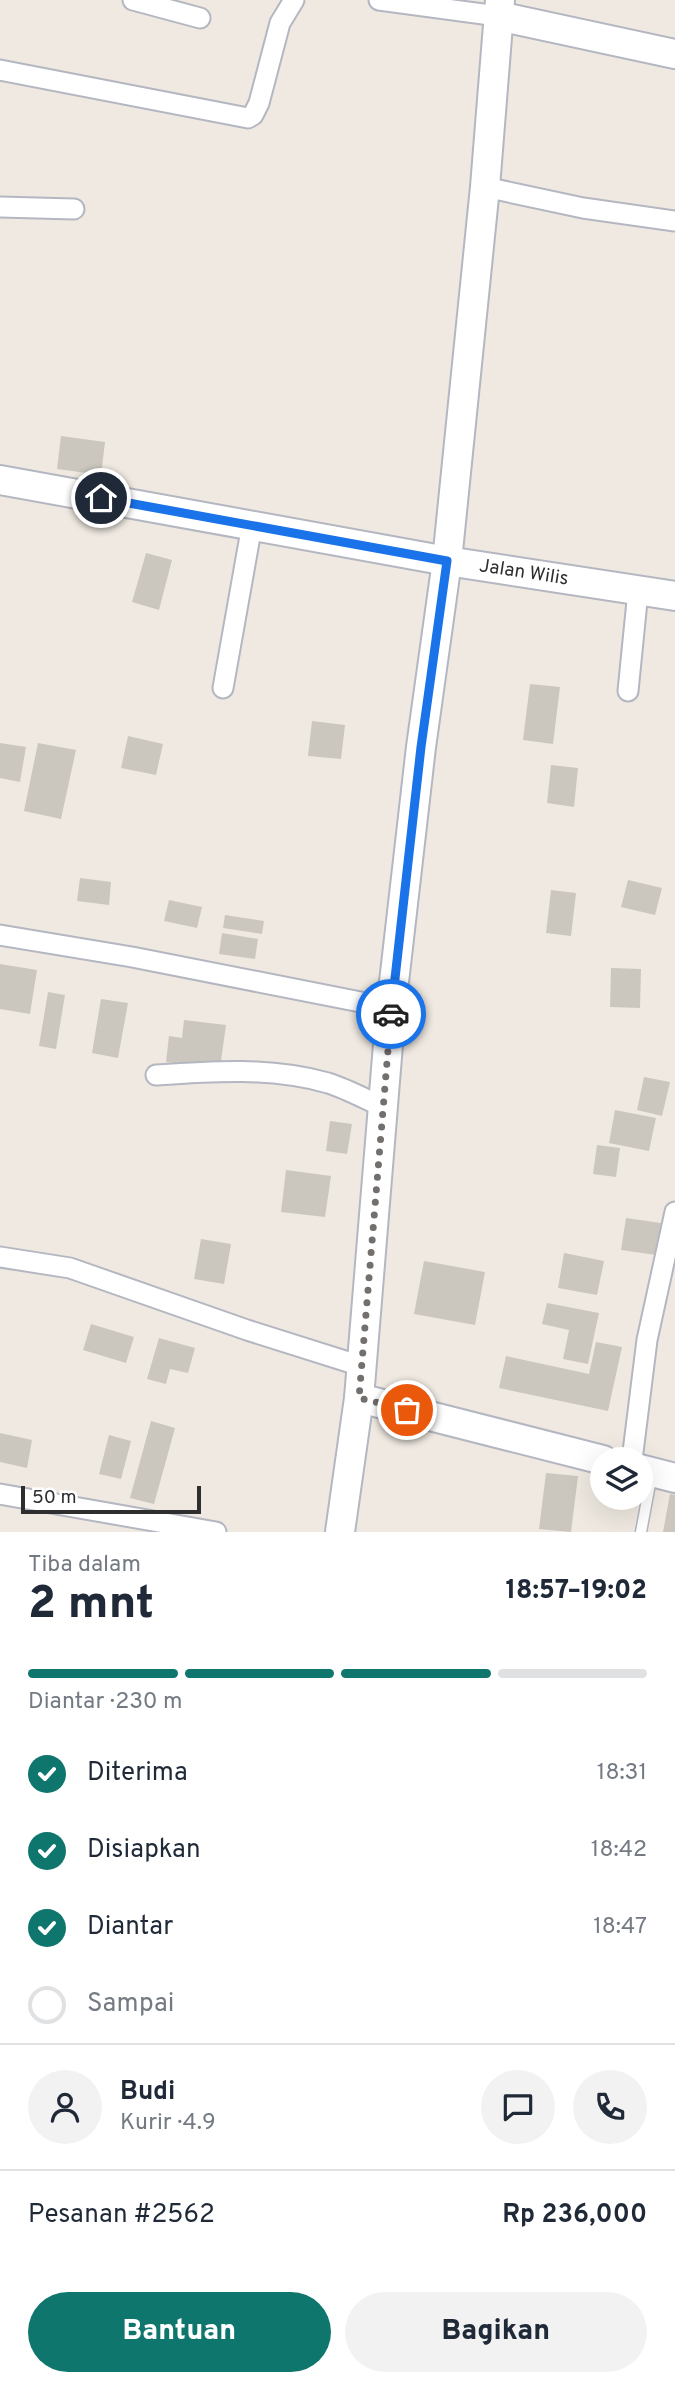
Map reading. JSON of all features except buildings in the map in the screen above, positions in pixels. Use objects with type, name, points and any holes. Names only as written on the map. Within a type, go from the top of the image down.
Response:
[{"type":"main road","points":[[340,1532],[359,1398],[391,1008],[421,747],[447,561],[485,187],[499,8],[675,54]]},
{"type":"main road","name":"Jalan Wilis","points":[[0,480],[447,561],[675,596]]},
{"type":"main road","points":[[359,1398],[590,1457]]},
{"type":"street","points":[[133,0],[200,18]]},
{"type":"street","points":[[0,70],[248,118],[253,115],[259,103],[280,23],[294,0]]},
{"type":"street","points":[[379,0],[499,8]]},
{"type":"street","points":[[485,187],[583,208],[675,221]]},
{"type":"street","points":[[0,207],[74,209]]},
{"type":"street","points":[[223,688],[252,525]]},
{"type":"street","points":[[628,691],[638,591]]},
{"type":"street","points":[[0,935],[132,957],[391,1008]]},
{"type":"street","points":[[156,1075],[228,1070],[264,1072],[329,1083],[383,1107]]},
{"type":"street","points":[[650,1447],[648,1340],[675,1212]]},
{"type":"street","points":[[0,1257],[70,1268],[247,1330],[361,1366]]},
{"type":"street","points":[[0,1494],[216,1532]]},
{"type":"lane","points":[[641,1532],[644,1510]]},
{"type":"way so far","points":[[391,1014],[359,1398],[407,1410]]},
{"type":"route","points":[[101,498],[447,561],[421,747],[391,1014]]}]
